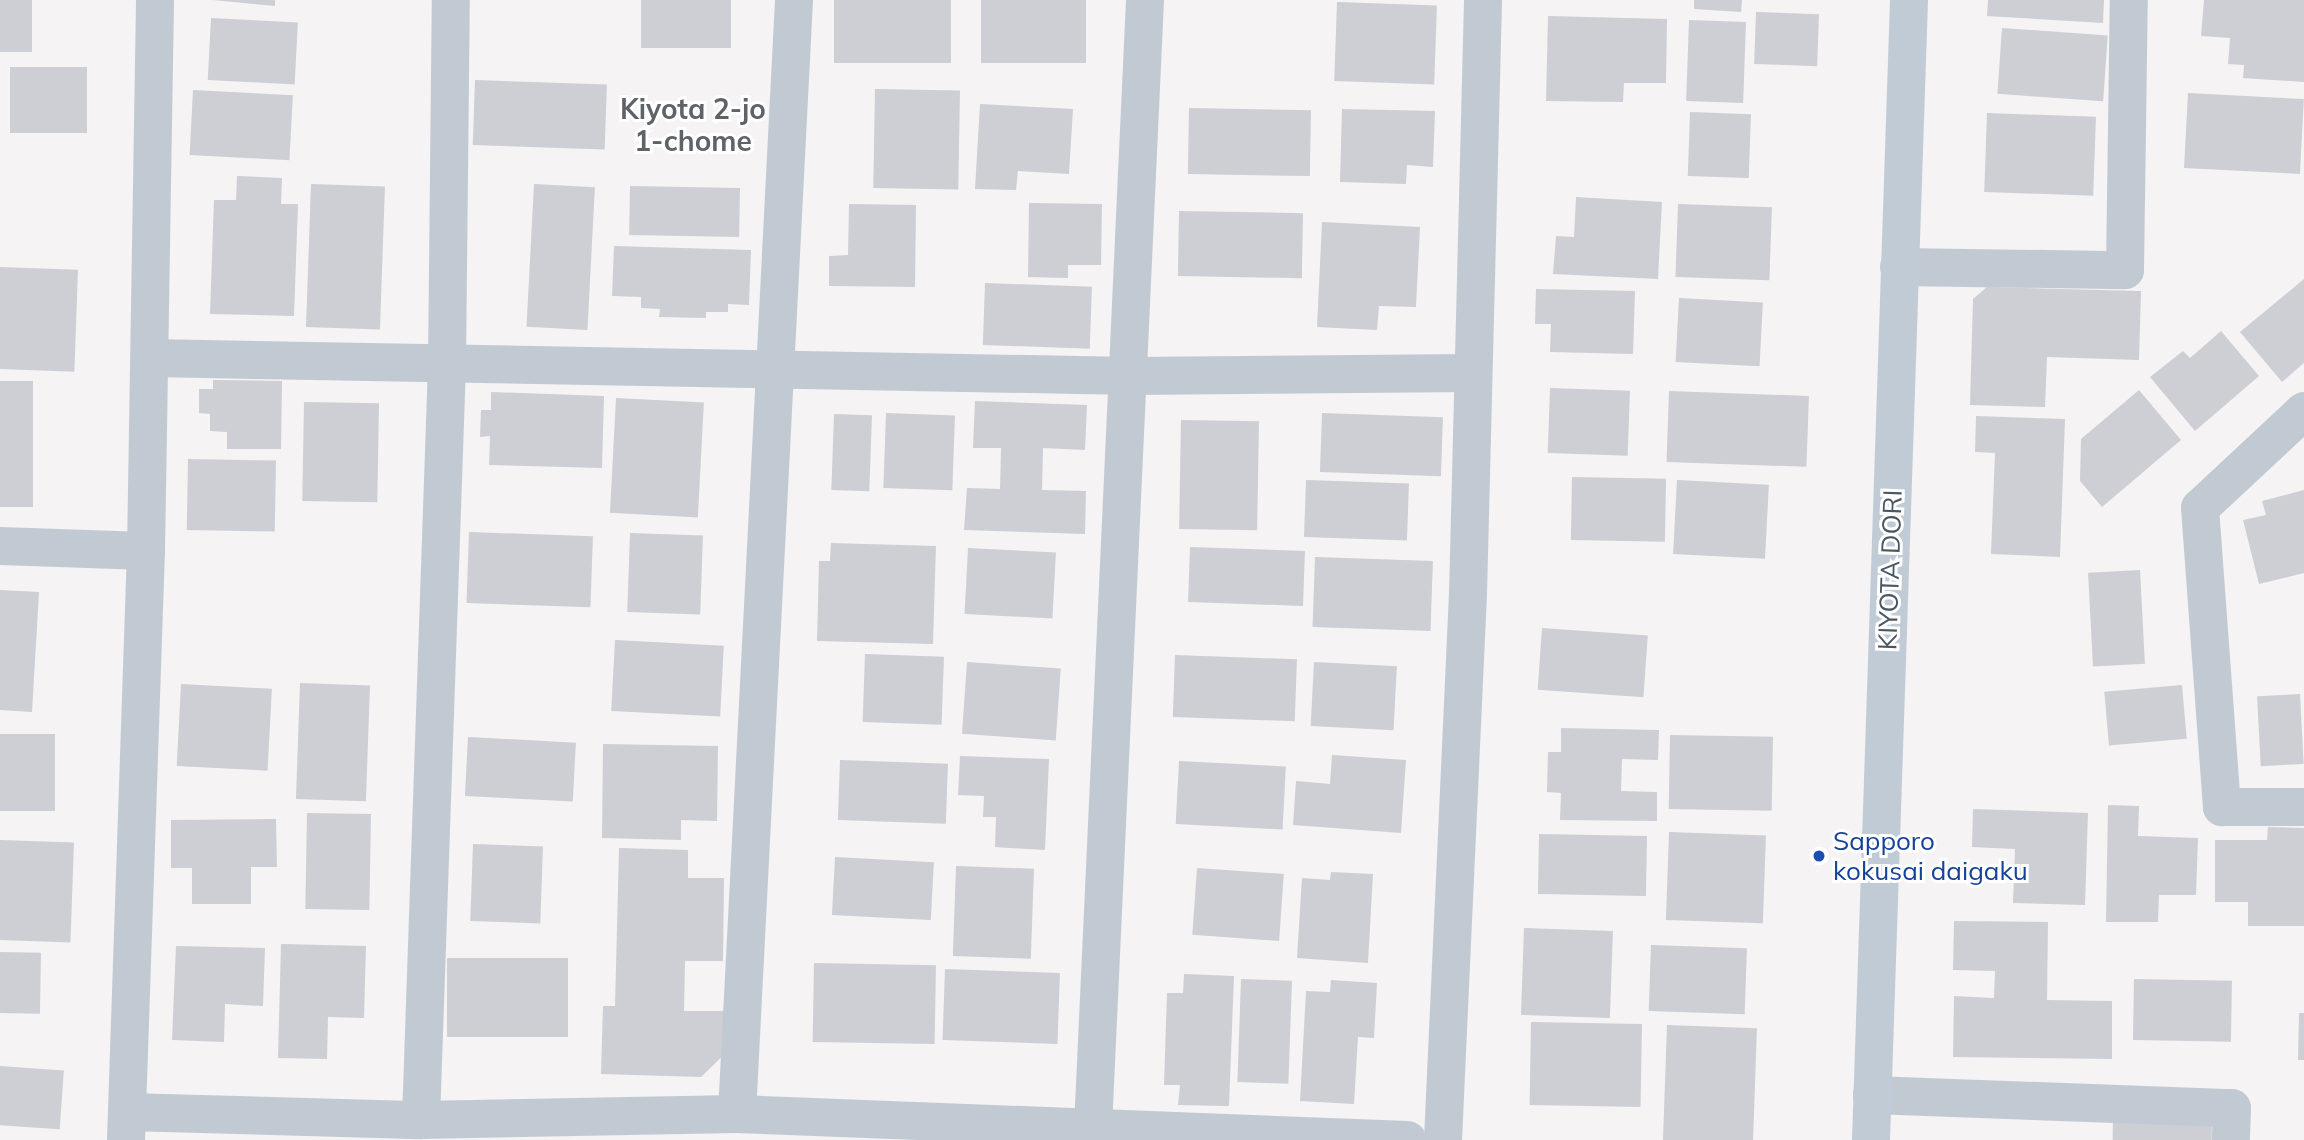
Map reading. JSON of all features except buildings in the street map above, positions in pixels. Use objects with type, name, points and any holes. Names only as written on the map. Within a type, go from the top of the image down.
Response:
[{"type":"street","points":[[155,0],[151,358],[126,1126],[737,1114],[1407,1140]]},
{"type":"street","points":[[421,1120],[447,364],[451,0]]},
{"type":"street","points":[[737,1114],[778,371],[794,0]]},
{"type":"street","points":[[1093,1128],[1130,376],[1144,0]]},
{"type":"street","points":[[1443,1140],[1468,593],[1470,373],[1483,0]]},
{"type":"street","name":"KIYOTA DORI","points":[[1871,1140],[1909,0]]},
{"type":"street","points":[[1899,267],[2125,270],[2129,0]]},
{"type":"street","points":[[151,358],[1130,376],[1470,373]]},
{"type":"street","points":[[2304,411],[2200,508],[2222,807],[2304,807]]},
{"type":"street","points":[[0,546],[146,551]]},
{"type":"street","points":[[1872,1096],[2232,1108],[2231,1140]]},
{"type":"place","name":"Sapporo kokusai daigaku","points":[[1819,856]]},
{"type":"district","name":"Kiyota 2-jo 1-chome","points":[[693,125]]}]
